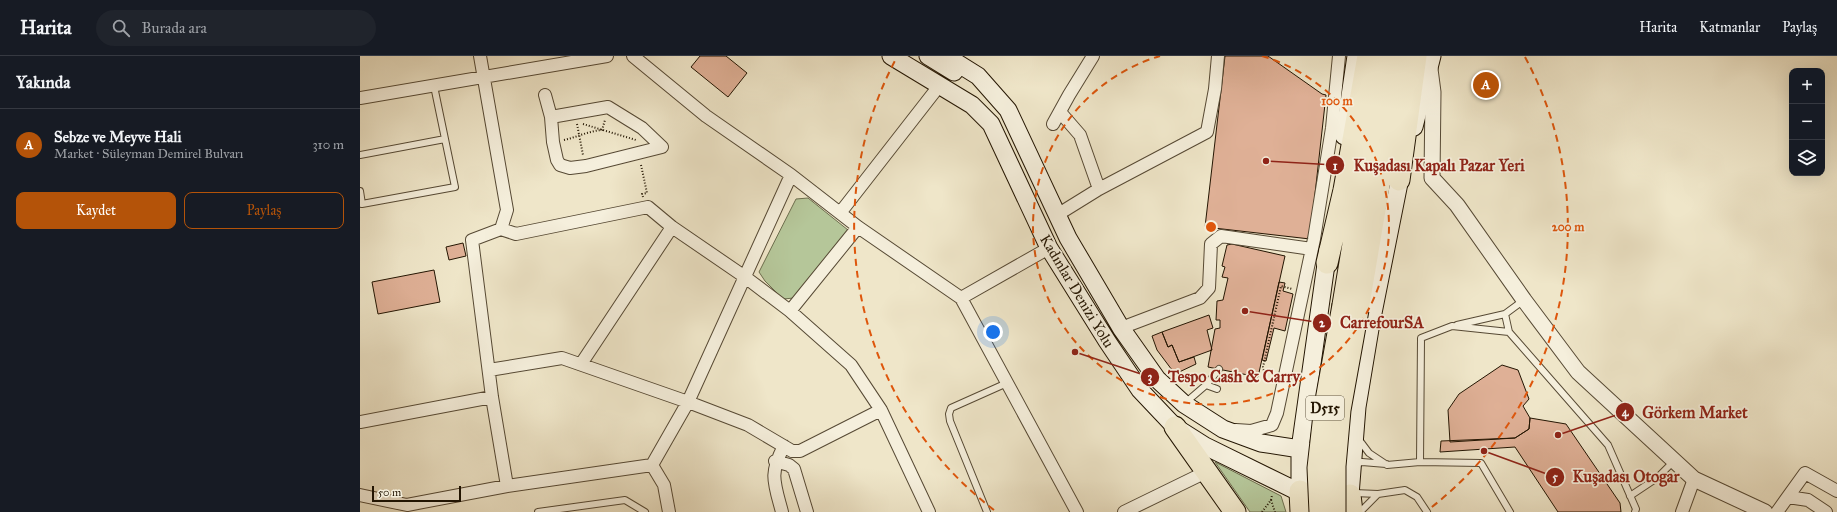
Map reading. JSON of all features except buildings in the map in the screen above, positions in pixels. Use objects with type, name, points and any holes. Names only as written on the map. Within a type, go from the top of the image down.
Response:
[{"type":"highway","points":[[1320,256],[1344,190],[1368,56]]},
{"type":"highway","name":"D515","points":[[1335,512],[1334,466],[1350,308],[1384,56]]},
{"type":"highway","name":"D515","points":[[1320,512],[1318,468],[1325,406],[1350,308],[1401,56]]},
{"type":"highway","points":[[1399,180],[1426,60]]},
{"type":"highway","points":[[1175,427],[1235,512]]},
{"type":"highway","points":[[1300,491],[1301,512]]},
{"type":"main road","name":"Kadınlar Denizi Yolu","points":[[891,56],[972,105],[990,124],[1049,248],[1107,341],[1140,390],[1175,427],[1204,446],[1314,499],[1324,501],[1341,500],[1353,503]]},
{"type":"main road","points":[[909,56],[974,100],[990,124]]},
{"type":"main road","points":[[928,56],[1008,110]]},
{"type":"main road","name":"Kadınlar Denizi Yolu","points":[[946,56],[978,76],[1008,110],[1068,238],[1121,328],[1157,379],[1184,404],[1223,429],[1261,443],[1300,449],[1325,458],[1352,462]]},
{"type":"main road","points":[[1300,491],[1300,449],[1319,313],[1320,256],[1356,56]]},
{"type":"main road","points":[[1353,503],[1352,462],[1357,407],[1399,180]]},
{"type":"main road","points":[[1252,440],[1281,439],[1294,434],[1305,412]]},
{"type":"street","points":[[480,56],[507,210],[501,229]]},
{"type":"street","points":[[360,98],[485,78],[607,56]]},
{"type":"street","points":[[633,56],[706,116],[791,175],[858,227],[961,298],[1077,512]]},
{"type":"street","points":[[1053,124],[1093,56]]},
{"type":"street","points":[[1057,215],[1099,189],[1207,132],[1215,90],[1218,56]]},
{"type":"street","points":[[1223,429],[1251,431],[1272,425],[1276,413],[1320,256],[1339,56]]},
{"type":"street","points":[[1426,60],[1433,92],[1432,178],[1457,205],[1524,300],[1578,372],[1694,479],[1765,512]]},
{"type":"street","points":[[840,213],[939,86]]},
{"type":"street","points":[[545,95],[551,117],[553,142],[557,160],[560,165],[570,168],[586,166],[662,147]]},
{"type":"street","points":[[551,117],[608,107],[642,128],[662,147]]},
{"type":"street","points":[[1060,112],[1080,135],[1099,189]]},
{"type":"street","points":[[652,465],[688,402],[791,175]]},
{"type":"street","points":[[507,486],[492,397],[472,240],[501,229],[516,234],[648,208],[672,227],[745,277],[790,311],[851,365],[882,410],[929,512]]},
{"type":"street","points":[[581,364],[672,227]]},
{"type":"street","points":[[790,311],[858,227]]},
{"type":"street","points":[[1121,328],[1200,298],[1209,288],[1211,244],[1221,236],[1320,256]]},
{"type":"street","points":[[961,298],[1068,238]]},
{"type":"street","points":[[489,370],[562,358],[688,402],[748,425],[792,451],[800,451],[882,410]]},
{"type":"street","points":[[360,422],[492,397]]},
{"type":"street","points":[[782,512],[775,486],[773,471],[776,461],[784,446]]},
{"type":"street","points":[[776,461],[789,465],[794,469],[807,512]]},
{"type":"street","points":[[360,495],[408,508],[507,486],[652,465]]},
{"type":"street","points":[[652,465],[664,485],[669,512]]},
{"type":"street","points":[[1124,512],[1206,472]]},
{"type":"street","points":[[1777,512],[1805,473],[1837,491]]},
{"type":"street","points":[[1682,512],[1694,479]]},
{"type":"street","points":[[1788,497],[1808,500],[1826,512]]},
{"type":"lane","points":[[360,191],[362,204],[455,187],[434,86]]},
{"type":"lane","points":[[360,155],[445,139]]},
{"type":"lane","points":[[1420,462],[1421,338],[1452,326],[1505,314],[1524,300]]},
{"type":"lane","points":[[1308,343],[1311,324],[1319,313]]},
{"type":"lane","points":[[1505,314],[1509,332],[1608,445],[1636,509],[1635,512]]},
{"type":"lane","points":[[1452,326],[1509,332]]},
{"type":"lane","points":[[1305,357],[1310,377]]},
{"type":"lane","points":[[1184,404],[1206,385],[1219,369]]},
{"type":"lane","points":[[987,512],[950,421],[949,414],[951,408],[1007,383]]},
{"type":"lane","points":[[1206,385],[1216,389]]},
{"type":"lane","points":[[1357,407],[1355,430],[1362,446],[1369,454],[1388,465]]},
{"type":"lane","points":[[1630,496],[1657,478],[1675,461]]},
{"type":"lane","points":[[1352,462],[1388,465],[1420,462],[1481,463],[1510,512]]},
{"type":"lane","points":[[1353,503],[1361,494],[1378,494],[1405,490],[1417,497],[1427,512]]},
{"type":"lane","points":[[1353,503],[1378,494]]},
{"type":"lane","points":[[538,512],[576,509],[625,500],[645,512]]},
{"type":"path","points":[[586,166],[577,122],[662,147]]},
{"type":"path","points":[[553,142],[579,137],[591,131],[602,130]]},
{"type":"path","points":[[642,167],[647,193],[642,194],[648,208]]},
{"type":"path","points":[[1266,379],[1263,367],[1282,286],[1293,289]]},
{"type":"path","points":[[1262,512],[1271,500],[1274,490]]},
{"type":"path","points":[[1271,500],[1275,512]]},
{"type":"green space","points":[[808,198],[848,230],[794,298],[783,299],[765,281],[759,272],[796,199]]},
{"type":"green space","points":[[1215,462],[1281,496],[1286,512],[1250,512]]},
{"type":"place","name":"Sebze ve Meyve Hali","points":[[1486,85]]},
{"type":"place","name":"Kuşadası Kapalı Pazar Yeri","points":[[1266,161]]},
{"type":"place","name":"CarrefourSA","points":[[1245,311]]},
{"type":"place","name":"Tespo Cash & Carry","points":[[1075,352]]},
{"type":"place","name":"Görkem Market","points":[[1558,435]]},
{"type":"place","name":"Kuşadası Otogar","points":[[1484,451]]}]
